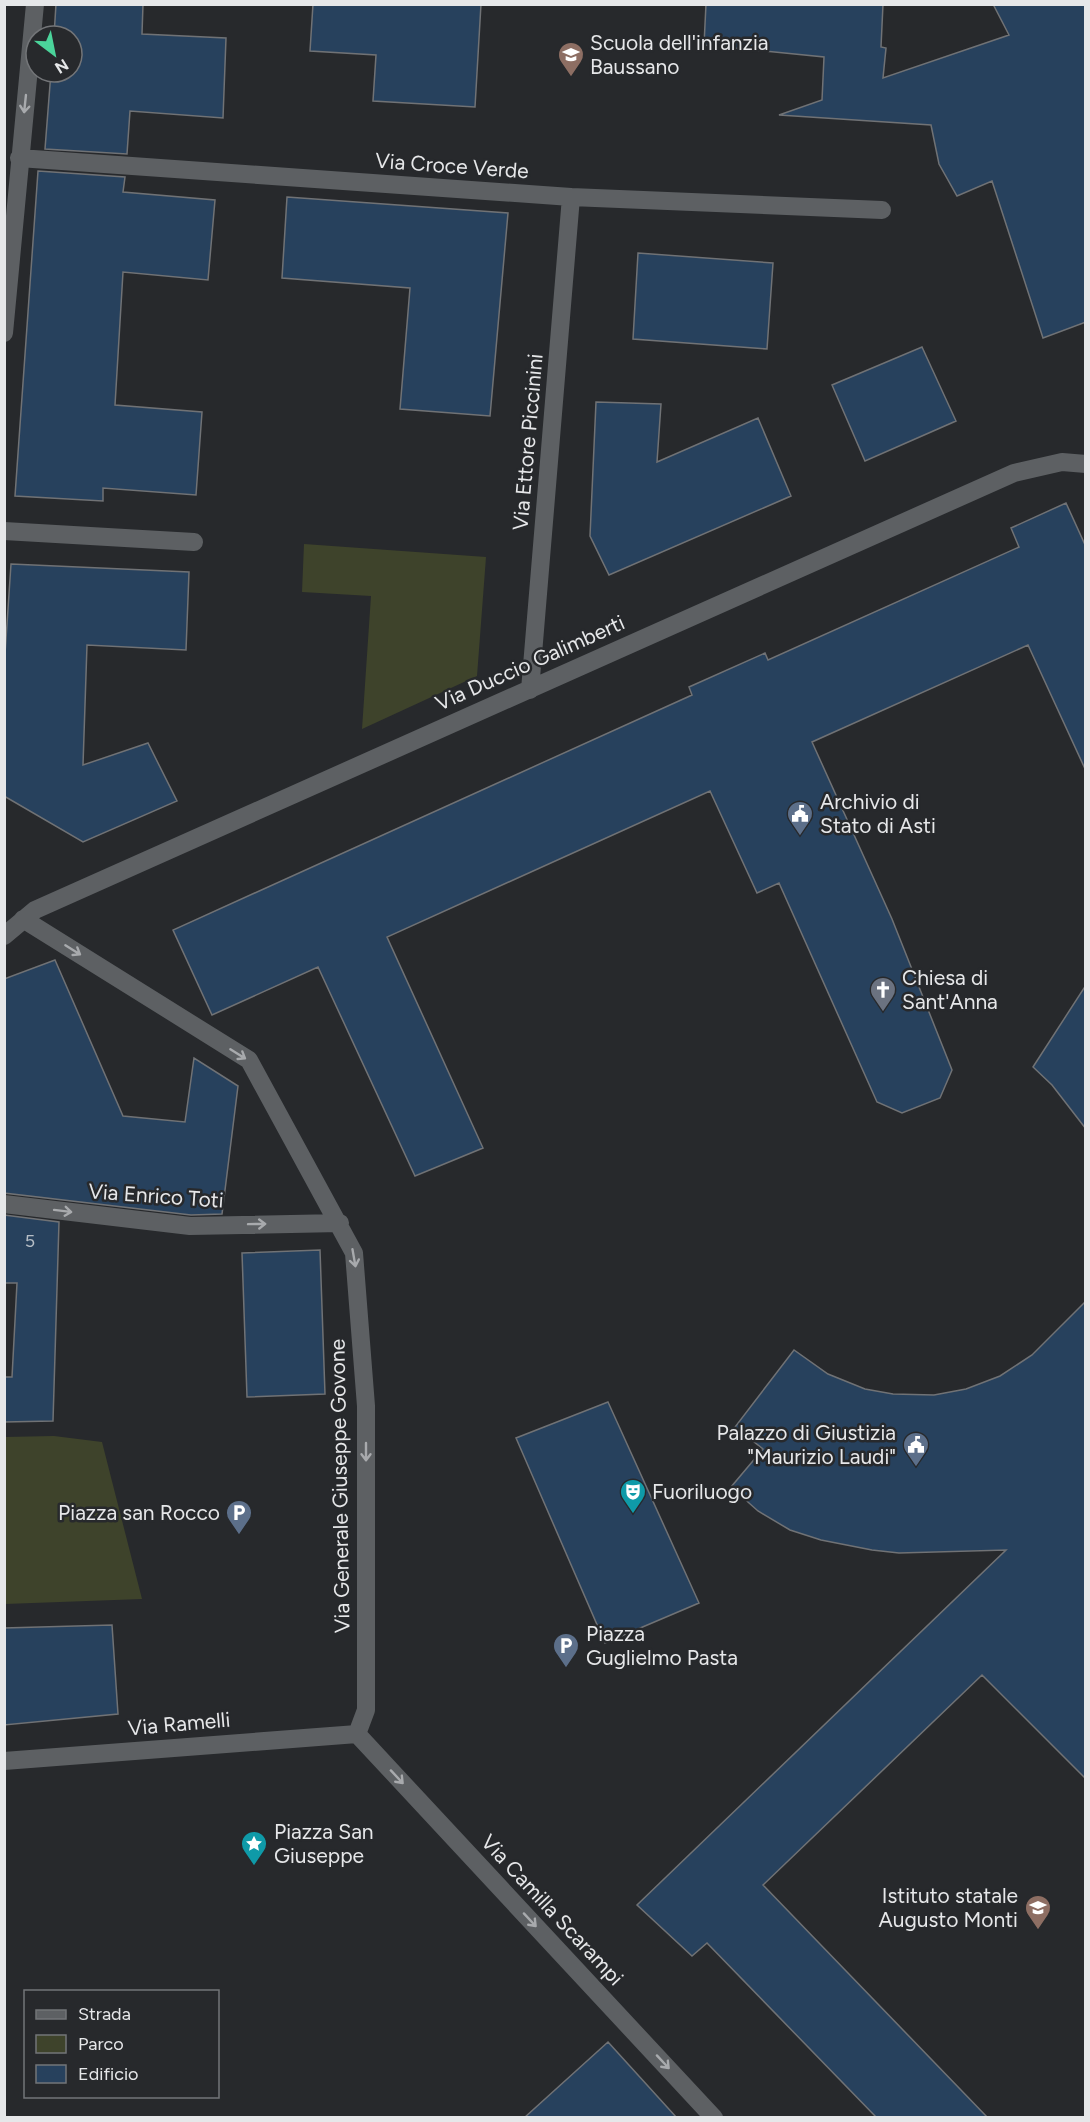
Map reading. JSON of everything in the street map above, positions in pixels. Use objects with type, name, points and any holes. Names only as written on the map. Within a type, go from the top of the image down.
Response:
[{"type":"street","points":[[4,333],[35,4]]},
{"type":"street","name":"Via Croce Verde","points":[[19,158],[571,197],[882,210]]},
{"type":"street","name":"Via Ettore Piccinini","points":[[530,690],[571,197]]},
{"type":"street","name":"Via Duccio Galimberti","points":[[4,936],[35,910],[259,808],[530,690],[591,660],[1014,473],[1062,462],[1086,464]]},
{"type":"street","points":[[4,531],[194,542]]},
{"type":"street","name":"Via Generale Giuseppe Govone","points":[[23,919],[249,1060],[340,1222],[354,1252],[366,1406],[366,1710],[357,1734]]},
{"type":"street","name":"Via Enrico Toti","points":[[4,1204],[190,1226],[340,1222]]},
{"type":"street","name":"Via Ramelli","points":[[4,1761],[357,1734]]},
{"type":"street","name":"Via Camilla Scarampi","points":[[357,1734],[714,2118]]},
{"type":"green space","points":[[304,544],[486,557],[477,676],[362,729],[371,596],[302,592]]},
{"type":"green space","points":[[54,1436],[102,1442],[142,1599],[5,1604],[5,1437]]},
{"type":"building","points":[[56,4],[143,4],[142,34],[226,38],[223,118],[130,111],[127,154],[45,149],[50,84],[84,84],[84,24],[55,24]]},
{"type":"building","points":[[313,4],[481,4],[475,107],[373,101],[376,55],[310,51]]},
{"type":"building","points":[[706,4],[883,4],[881,47],[886,48],[883,78],[1009,35],[993,4],[1086,4],[1086,322],[1043,338],[992,181],[957,196],[939,164],[931,125],[779,115],[822,100],[824,57],[704,45]]},
{"type":"building","points":[[38,171],[125,177],[123,192],[215,200],[208,280],[123,272],[115,405],[202,412],[196,495],[103,488],[103,501],[15,496]]},
{"type":"building","points":[[287,197],[508,213],[490,416],[400,409],[410,288],[282,278]]},
{"type":"building","points":[[638,253],[773,263],[767,349],[633,339]]},
{"type":"building","points":[[922,347],[956,421],[865,461],[832,385]]},
{"type":"building","points":[[596,402],[661,404],[657,462],[758,418],[791,496],[609,575],[590,536]]},
{"type":"building","points":[[1066,503],[1086,547],[1086,771],[1028,645],[812,742],[892,919],[952,1070],[940,1098],[902,1113],[877,1102],[779,883],[757,893],[710,791],[387,937],[483,1148],[415,1176],[318,967],[212,1015],[173,930],[692,695],[689,687],[765,653],[768,660],[1019,547],[1011,528]]},
{"type":"building","points":[[11,564],[189,572],[186,650],[87,645],[83,765],[148,743],[177,801],[83,842],[4,796],[4,669]]},
{"type":"building","points":[[55,960],[123,1116],[185,1122],[194,1058],[238,1086],[222,1214],[191,1215],[4,1193],[4,979]]},
{"type":"building","points":[[1086,985],[1086,1129],[1052,1085],[1033,1067]]},
{"type":"building","points":[[4,1215],[59,1222],[53,1421],[4,1422],[4,1377],[12,1377],[17,1283],[4,1283]]},
{"type":"building","points":[[320,1250],[325,1394],[247,1397],[242,1253]]},
{"type":"building","points":[[1086,1301],[1086,1779],[982,1675],[763,1885],[988,2118],[877,2118],[707,1943],[692,1956],[637,1905],[1006,1550],[899,1553],[821,1540],[790,1530],[758,1511],[731,1487],[763,1449],[735,1427],[794,1350],[828,1374],[865,1389],[893,1394],[934,1395],[966,1389],[1000,1376],[1032,1355]]},
{"type":"building","points":[[608,1402],[699,1603],[605,1643],[516,1438]]},
{"type":"building","points":[[112,1625],[118,1714],[4,1725],[4,1628]]},
{"type":"building","points":[[608,2042],[677,2118],[524,2118]]},
{"type":"place","name":"Scuola dell'infanzia Baussano","points":[[571,78]]},
{"type":"place","name":"Archivio di Stato di Asti","points":[[800,837]]},
{"type":"place","name":"Chiesa di Sant'Anna","points":[[883,1013]]},
{"type":"place","name":"Palazzo di Giustizia \"Maurizio Laudi\"","points":[[916,1468]]},
{"type":"place","name":"Fuoriluogo","points":[[633,1515]]},
{"type":"place","name":"Piazza san Rocco","points":[[239,1536]]},
{"type":"place","name":"Piazza Guglielmo Pasta","points":[[566,1669]]},
{"type":"place","name":"Piazza San Giuseppe","points":[[254,1867]]},
{"type":"place","name":"Istituto statale Augusto Monti","points":[[1038,1931]]}]
